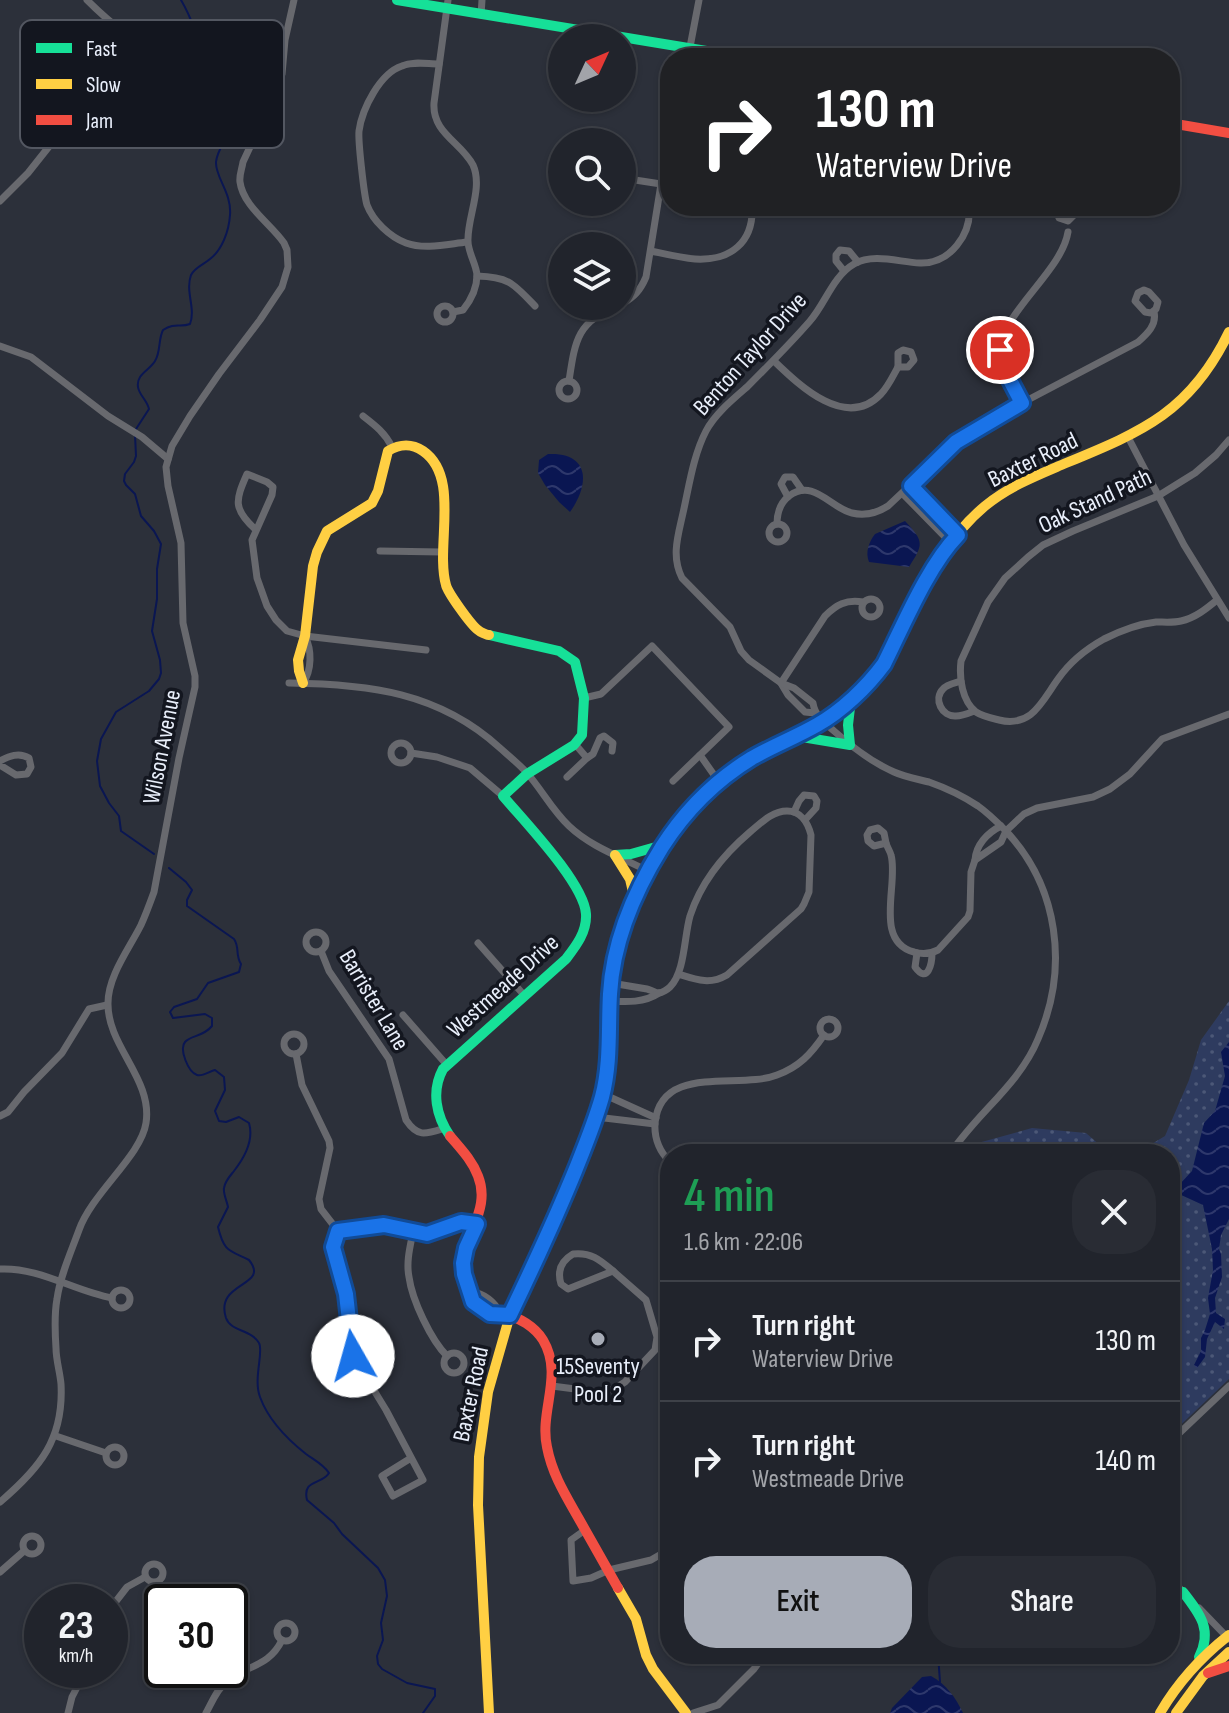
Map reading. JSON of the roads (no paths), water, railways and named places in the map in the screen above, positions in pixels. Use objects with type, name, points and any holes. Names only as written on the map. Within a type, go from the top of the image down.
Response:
[{"type":"main road","points":[[397,0],[448,4],[481,15],[695,48]]},
{"type":"main road","points":[[1180,125],[1229,133]]},
{"type":"main road","name":"Baxter Road","points":[[489,1713],[478,1505],[479,1457],[488,1392],[505,1314],[552,1227],[603,1094],[610,1042],[611,983],[619,943],[634,896],[663,845],[692,807],[719,782],[851,699],[873,678],[884,664],[933,569],[954,538],[985,506],[1022,481],[1128,437],[1175,407],[1217,357],[1229,332]]},
{"type":"main road","points":[[303,683],[298,673],[300,646],[305,636],[315,559],[323,538],[327,531],[372,503],[383,464],[392,447],[403,444],[423,450],[438,466],[443,482],[441,552],[447,590],[477,630],[498,639],[564,653],[578,669],[584,698],[582,735],[575,744],[527,774],[503,796]]},
{"type":"main road","points":[[796,736],[835,740],[850,745],[848,725],[851,699]]},
{"type":"main road","name":"Westmeade Drive","points":[[503,796],[579,888],[585,909],[585,926],[582,940],[575,949],[440,1072],[435,1094],[439,1115],[474,1167],[483,1198],[477,1224],[466,1248],[464,1274],[473,1302],[490,1314],[505,1314],[540,1334],[549,1355],[552,1386],[545,1422],[550,1462],[558,1482],[636,1619],[653,1669],[686,1713]]},
{"type":"main road","points":[[634,896],[630,879],[615,855],[663,845]]},
{"type":"main road","points":[[1160,1713],[1205,1648],[1206,1630],[1202,1616],[1183,1592]]},
{"type":"main road","points":[[1192,1668],[1208,1652],[1228,1639]]},
{"type":"main road","points":[[1176,1713],[1203,1676],[1229,1652]]},
{"type":"main road","points":[[1203,1676],[1229,1666]]},
{"type":"street","points":[[87,0],[107,20]]},
{"type":"street","points":[[284,51],[294,0]]},
{"type":"street","points":[[481,15],[482,0]]},
{"type":"street","points":[[690,47],[699,0]]},
{"type":"street","points":[[448,4],[434,116],[441,129],[467,156],[476,174],[467,242],[477,276],[470,301],[463,310],[453,312]]},
{"type":"street","points":[[439,64],[399,66],[378,86],[362,120],[359,136],[367,204],[378,222],[403,242],[420,246],[467,242]]},
{"type":"street","points":[[0,201],[48,148]]},
{"type":"street","points":[[0,346],[31,357],[168,459],[190,416],[271,305],[286,277],[288,267],[284,243],[246,199],[240,183],[243,162],[250,148]]},
{"type":"street","points":[[636,180],[660,184]]},
{"type":"street","points":[[636,294],[646,277],[660,191]]},
{"type":"street","points":[[651,251],[694,259],[715,258],[735,249],[749,233],[751,216]]},
{"type":"street","points":[[844,271],[836,261],[840,250],[849,251],[858,262],[884,259],[922,263],[938,259],[956,247],[966,233],[970,216]]},
{"type":"street","points":[[1058,216],[1068,227]]},
{"type":"street","points":[[1022,403],[1001,363],[1003,336],[1065,248],[1068,227],[1074,216]]},
{"type":"street","name":"Benton Taylor Drive","points":[[858,262],[844,271],[813,318],[718,415],[704,434],[677,537],[675,558],[682,578],[730,627],[741,651],[759,669],[781,683],[805,712],[819,717],[860,753],[895,772],[947,789],[980,807],[1023,851],[1034,868],[1050,909],[1055,932],[1053,994],[1037,1041],[1026,1061],[1005,1092],[970,1126],[957,1144]]},
{"type":"street","points":[[477,276],[498,277],[507,281],[535,306]]},
{"type":"street","points":[[777,524],[781,505],[788,497],[802,490],[817,493],[847,512],[859,514],[879,511],[888,506],[956,442],[1138,342],[1149,331],[1155,318],[1154,312]]},
{"type":"street","points":[[569,381],[575,344],[585,324],[590,320]]},
{"type":"street","points":[[774,361],[802,388],[845,408],[860,406],[881,394],[898,367]]},
{"type":"street","points":[[363,416],[387,436],[392,447]]},
{"type":"street","points":[[1128,437],[1184,545],[1229,618]]},
{"type":"street","name":"Oak Stand Path","points":[[974,711],[964,696],[961,661],[988,602],[1005,578],[1043,545],[1158,496],[1195,473],[1229,440]]},
{"type":"street","name":"Wilson Avenue","points":[[107,1005],[116,974],[154,892],[181,749],[195,696],[195,676],[183,623],[181,543],[168,486],[168,459]]},
{"type":"street","points":[[256,530],[239,510],[237,497],[247,474],[273,487],[272,495],[252,540],[257,578],[267,606],[287,631],[305,636],[426,650]]},
{"type":"street","points":[[788,497],[781,484],[785,477],[793,477],[802,490]]},
{"type":"street","points":[[911,486],[954,538]]},
{"type":"street","points":[[903,494],[954,538]]},
{"type":"street","points":[[380,551],[441,552]]},
{"type":"street","points":[[961,681],[946,686],[939,695],[941,708],[947,715],[953,717],[974,711],[1004,722],[1015,722],[1027,717],[1043,703],[1059,678],[1087,650],[1122,630],[1193,617],[1217,600]]},
{"type":"street","points":[[781,683],[833,608],[842,603],[863,602]]},
{"type":"street","points":[[584,698],[601,694],[652,646],[729,727],[673,781]]},
{"type":"street","points":[[289,683],[331,683],[411,696],[471,726],[498,745],[527,774],[569,827],[591,844],[648,871]]},
{"type":"street","points":[[886,843],[892,861],[890,911],[894,935],[903,948],[917,953],[932,953],[968,917],[971,872],[977,851],[992,831],[1003,829],[1037,808],[1093,797],[1110,789],[1124,779],[1162,739],[1229,714]]},
{"type":"street","points":[[567,777],[593,754],[600,738],[604,736],[613,743],[612,751]]},
{"type":"street","points":[[575,744],[587,758]]},
{"type":"street","points":[[411,753],[437,757],[470,768],[503,796]]},
{"type":"street","points":[[700,755],[719,782]]},
{"type":"street","points":[[794,812],[802,797],[807,794],[814,796],[818,805],[805,820]]},
{"type":"street","points":[[609,1001],[650,999],[673,984],[695,904],[716,866],[770,816],[778,812],[794,812],[805,820],[811,835],[809,892],[801,909],[719,980],[700,981],[678,974]]},
{"type":"street","points":[[975,860],[1001,842],[1003,829]]},
{"type":"street","points":[[478,943],[524,995]]},
{"type":"street","name":"Barrister Lane","points":[[321,951],[329,971],[389,1059],[410,1126],[421,1134],[445,1128]]},
{"type":"street","points":[[917,953],[915,967],[923,973],[931,967],[932,953]]},
{"type":"street","points":[[611,983],[659,993]]},
{"type":"street","points":[[0,1116],[8,1112],[62,1053],[89,1009],[107,1005],[117,1039],[145,1099],[146,1122],[133,1151],[81,1224],[60,1282],[56,1300],[56,1348],[61,1406],[56,1436],[33,1472],[0,1502]]},
{"type":"street","points":[[403,1015],[446,1064]]},
{"type":"street","points":[[660,1150],[655,1136],[656,1121],[664,1100],[673,1090],[691,1083],[764,1080],[778,1075],[811,1054],[824,1035]]},
{"type":"street","points":[[296,1054],[302,1085],[329,1141],[319,1199],[321,1209],[338,1231]]},
{"type":"street","points":[[603,1094],[656,1121]]},
{"type":"street","points":[[596,1117],[656,1121]]},
{"type":"street","points":[[338,1231],[384,1225],[427,1234],[461,1222],[477,1224]]},
{"type":"street","points":[[338,1231],[333,1247],[346,1294],[353,1356],[386,1410],[423,1480],[393,1496],[382,1476],[411,1458]]},
{"type":"street","points":[[413,1232],[408,1258],[412,1289],[436,1345],[447,1356]]},
{"type":"street","points":[[552,1386],[598,1392],[614,1389],[625,1382],[655,1350],[657,1337],[646,1300],[613,1271],[599,1259],[588,1254],[573,1254],[562,1263],[559,1277],[561,1284],[568,1289],[613,1271]]},
{"type":"street","points":[[0,1269],[23,1270],[112,1298]]},
{"type":"street","points":[[1180,1433],[1226,1389],[1229,1400]]},
{"type":"street","points":[[56,1436],[106,1453]]},
{"type":"street","points":[[585,1530],[571,1540],[573,1581],[651,1560],[660,1555]]},
{"type":"street","points":[[0,1572],[24,1551]]},
{"type":"street","points":[[128,1586],[145,1577]]},
{"type":"street","points":[[1180,1589],[1228,1639]]},
{"type":"street","points":[[206,1713],[226,1682],[266,1660],[282,1640]]},
{"type":"street","points":[[693,1713],[718,1705],[758,1664]]},
{"type":"street","points":[[68,1713],[77,1688]]},
{"type":"water","points":[[548,454],[572,458],[579,464],[583,481],[570,512],[538,473],[539,460]]},
{"type":"water","points":[[905,521],[920,544],[909,567],[869,562],[868,547],[875,534]]},
{"type":"water","points":[[1229,1042],[1229,1219],[1221,1235],[1222,1277],[1215,1298],[1216,1313],[1225,1319],[1224,1329],[1215,1322],[1207,1339],[1205,1357],[1197,1368],[1194,1365],[1201,1351],[1201,1338],[1210,1314],[1208,1298],[1213,1270],[1212,1249],[1203,1205],[1180,1194],[1180,1184],[1192,1171],[1204,1123],[1215,1111],[1225,1076],[1221,1052]]},
{"type":"water","points":[[931,1676],[950,1692],[963,1713],[890,1713],[922,1677]]},
{"type":"waterway","points":[[181,0],[191,20]]},
{"type":"waterway","points":[[136,429],[149,409],[139,390],[139,379],[157,357],[163,330],[190,324],[191,275],[218,251],[228,227],[230,207],[216,168],[221,148]]},
{"type":"waterway","points":[[135,435],[136,456],[124,481],[135,494],[141,516],[161,544],[152,631],[161,673],[149,691],[116,712],[101,739],[97,761],[100,786],[119,816],[121,831],[154,854]]},
{"type":"waterway","points":[[169,868],[192,890],[187,906],[234,939],[241,964],[239,972],[208,983],[197,999],[174,1007],[170,1012],[173,1018],[205,1014],[212,1018],[209,1030],[190,1038],[183,1045],[185,1060],[197,1075],[215,1070],[224,1077],[225,1090],[215,1111],[219,1121],[239,1117],[249,1123],[249,1142],[225,1185],[228,1207],[218,1227],[228,1249],[249,1260],[254,1269],[253,1275],[228,1297],[224,1306],[226,1318],[232,1326],[251,1335],[259,1343],[258,1390],[268,1413],[292,1442],[329,1473],[310,1485],[307,1500],[378,1568],[385,1580],[387,1596],[381,1623],[383,1640],[377,1656],[378,1664],[407,1683],[435,1689],[435,1696],[423,1713]]},
{"type":"waterway","points":[[939,1664],[940,1682]]},
{"type":"place","name":"15Seventy Pool 2","points":[[598,1339]]}]
